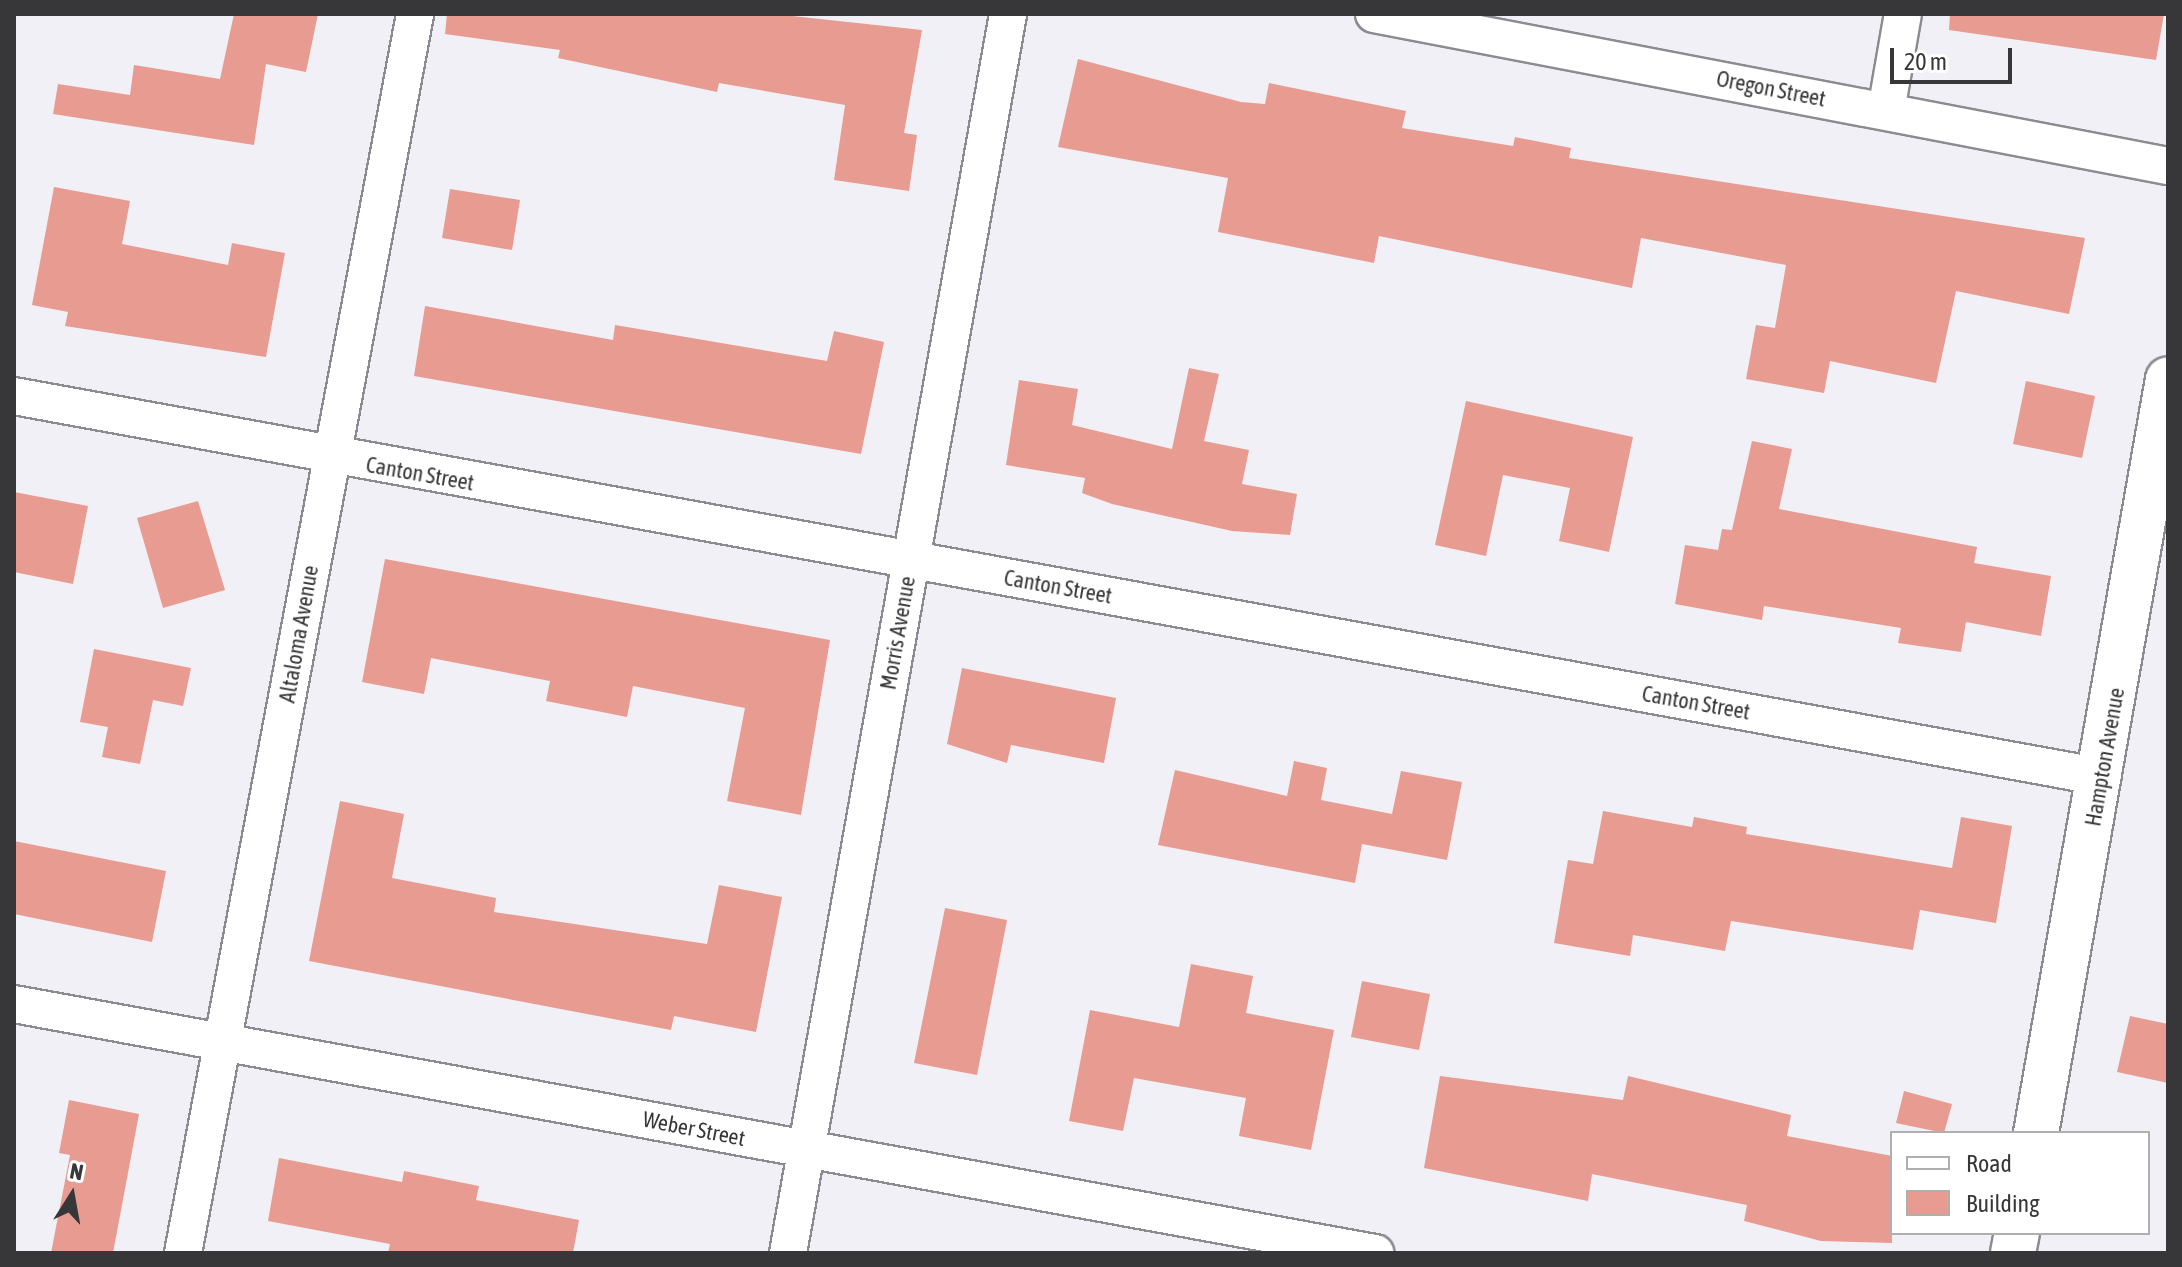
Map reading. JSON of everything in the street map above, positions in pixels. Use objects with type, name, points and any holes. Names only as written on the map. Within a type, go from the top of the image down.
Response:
[{"type":"street","name":"Altaloma Avenue","points":[[183,1253],[415,14]]},
{"type":"street","name":"Morris Avenue","points":[[788,1253],[1008,14]]},
{"type":"street","name":"Oregon Street","points":[[1374,14],[2168,166]]},
{"type":"street","points":[[1886,111],[1903,14]]},
{"type":"street","name":"Hampton Avenue","points":[[2036,1131],[2162,443],[2168,379]]},
{"type":"street","name":"Canton Street","points":[[14,396],[332,459],[911,560],[2103,777]]},
{"type":"street","name":"Weber Street","points":[[14,1004],[1375,1253]]},
{"type":"building","points":[[234,14],[318,14],[306,72],[266,64],[254,145],[53,114],[58,84],[130,95],[134,65],[220,79]]},
{"type":"building","points":[[447,14],[774,14],[922,30],[904,133],[917,135],[909,191],[834,180],[845,105],[719,83],[717,92],[558,58],[560,50],[445,34]]},
{"type":"building","points":[[1950,14],[2164,14],[2156,60],[1949,30]]},
{"type":"building","points":[[1078,59],[1241,102],[1265,104],[1269,83],[1406,111],[1402,128],[1513,146],[1515,137],[1571,148],[1569,158],[2085,238],[2069,314],[1956,291],[1936,383],[1830,361],[1824,393],[1746,379],[1756,325],[1775,328],[1786,265],[1641,238],[1632,288],[1379,236],[1374,263],[1218,232],[1228,178],[1058,147]]},
{"type":"building","points":[[54,187],[130,201],[122,244],[228,265],[232,243],[285,253],[266,357],[65,326],[68,312],[32,305]]},
{"type":"building","points":[[450,189],[520,200],[512,250],[442,238]]},
{"type":"building","points":[[425,306],[613,340],[615,325],[827,361],[834,331],[884,342],[861,454],[414,376]]},
{"type":"building","points":[[1189,368],[1219,374],[1204,441],[1249,450],[1242,484],[1297,494],[1290,535],[1232,531],[1112,504],[1082,493],[1085,478],[1006,465],[1019,380],[1078,389],[1072,425],[1172,449]]},
{"type":"building","points":[[2026,381],[2095,396],[2082,458],[2013,444]]},
{"type":"building","points":[[1466,401],[1633,437],[1609,552],[1559,541],[1570,488],[1503,475],[1486,556],[1435,545]]},
{"type":"building","points":[[1752,441],[1792,449],[1779,509],[1977,547],[1974,563],[2051,576],[2041,636],[1966,622],[1961,652],[1898,643],[1901,628],[1764,606],[1762,620],[1675,604],[1685,545],[1718,550],[1722,529],[1732,530]]},
{"type":"building","points":[[14,492],[88,506],[73,584],[14,572]]},
{"type":"building","points":[[198,501],[225,590],[163,608],[137,518]]},
{"type":"building","points":[[385,559],[830,640],[801,815],[727,801],[745,708],[633,686],[627,717],[546,701],[550,681],[431,658],[424,694],[362,682]]},
{"type":"building","points":[[94,649],[191,668],[183,706],[153,700],[140,764],[102,757],[108,727],[80,722]]},
{"type":"building","points":[[962,668],[1116,698],[1104,763],[1011,745],[1007,763],[947,744]]},
{"type":"building","points":[[1294,761],[1327,768],[1321,800],[1392,814],[1401,771],[1462,782],[1447,860],[1362,844],[1355,883],[1158,845],[1175,770],[1287,796]]},
{"type":"building","points":[[340,801],[404,814],[392,878],[496,898],[494,912],[707,944],[719,885],[782,897],[756,1032],[674,1016],[671,1030],[309,961]]},
{"type":"building","points":[[1603,811],[1692,827],[1694,817],[1747,827],[1746,834],[1952,868],[1961,817],[2012,826],[1996,923],[1920,910],[1913,950],[1731,921],[1725,951],[1633,935],[1630,956],[1554,943],[1568,860],[1593,864]]},
{"type":"building","points":[[14,841],[166,871],[152,942],[14,914]]},
{"type":"building","points":[[945,908],[1007,920],[977,1075],[914,1063]]},
{"type":"building","points":[[1191,964],[1253,976],[1246,1013],[1334,1030],[1311,1150],[1239,1136],[1246,1098],[1134,1078],[1123,1131],[1069,1121],[1090,1010],[1179,1027]]},
{"type":"building","points":[[1362,981],[1430,994],[1419,1050],[1351,1037]]},
{"type":"building","points":[[2130,1016],[2168,1024],[2168,1083],[2117,1072]]},
{"type":"building","points":[[1440,1076],[1623,1100],[1628,1076],[1791,1115],[1787,1136],[1890,1156],[1892,1243],[1821,1241],[1744,1221],[1747,1205],[1592,1174],[1588,1201],[1424,1168]]},
{"type":"building","points":[[1904,1091],[1952,1104],[1945,1131],[1896,1123]]},
{"type":"building","points":[[69,1100],[139,1114],[113,1253],[51,1253],[70,1155],[59,1153]]},
{"type":"building","points":[[279,1158],[402,1182],[404,1171],[479,1186],[476,1200],[579,1220],[573,1253],[388,1253],[390,1244],[268,1221]]}]
